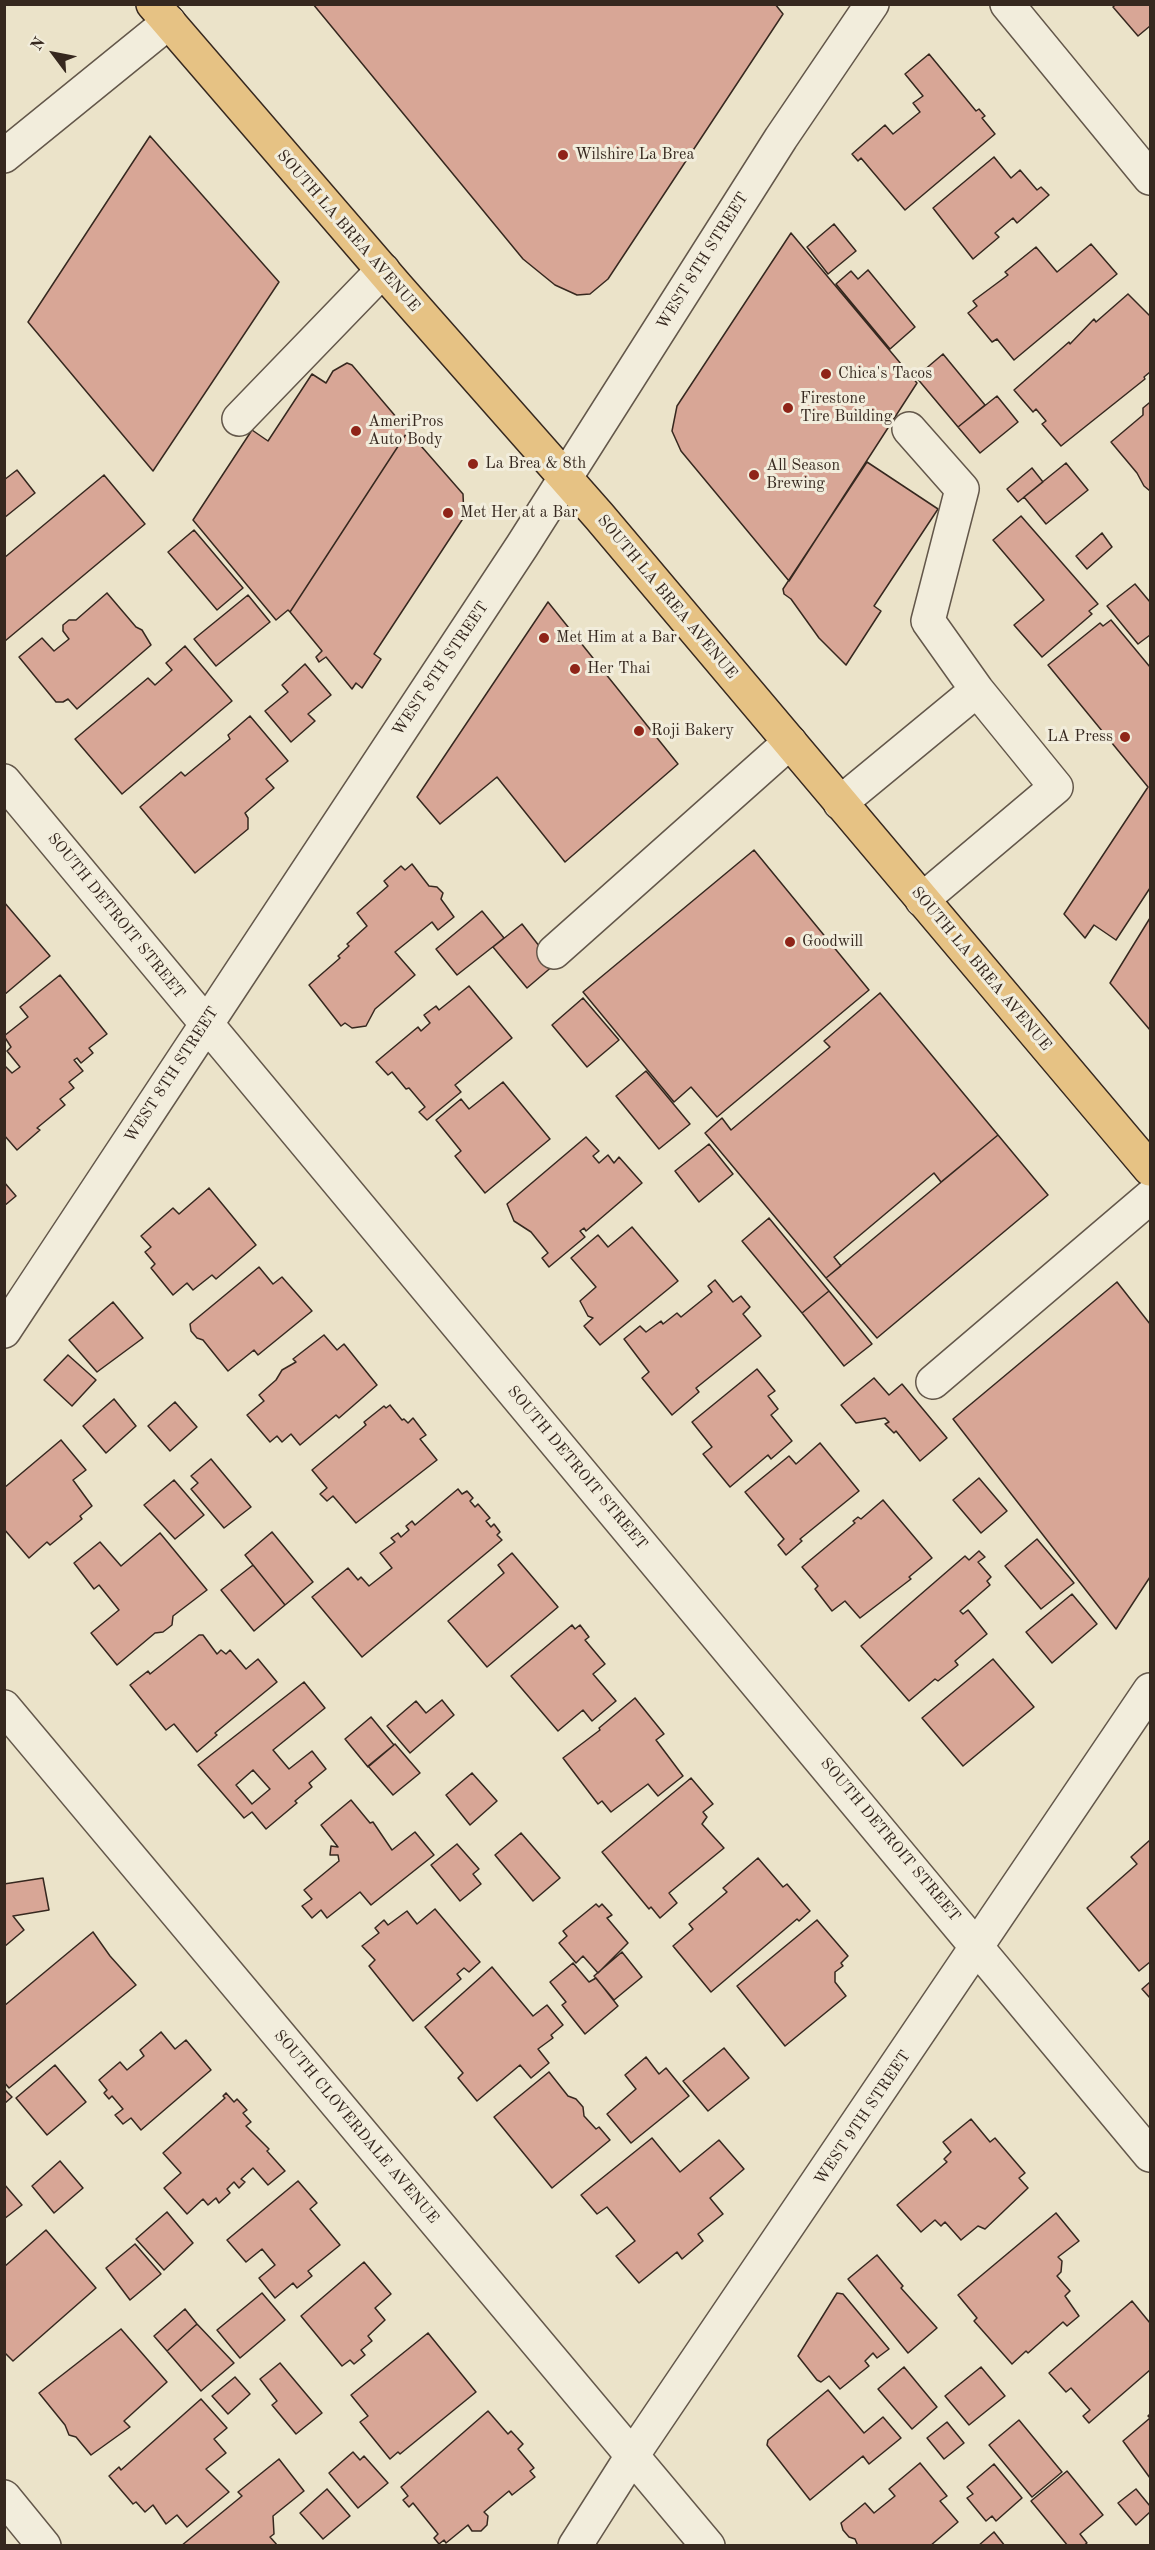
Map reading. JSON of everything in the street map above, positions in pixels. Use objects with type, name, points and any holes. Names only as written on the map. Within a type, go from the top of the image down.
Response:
[{"type":"main road","name":"SOUTH LA BREA AVENUE","points":[[161,13],[566,478],[1150,1169]]},
{"type":"street","name":"WEST 8TH STREET","points":[[4,1331],[566,478],[781,138],[872,4]]},
{"type":"street","points":[[1007,4],[1150,178]]},
{"type":"street","points":[[4,156],[161,13]]},
{"type":"street","points":[[239,419],[383,270]]},
{"type":"street","points":[[909,429],[962,489],[928,621],[977,690],[1056,787],[922,900]]},
{"type":"street","points":[[840,803],[977,690]]},
{"type":"street","points":[[554,952],[790,742]]},
{"type":"street","name":"SOUTH DETROIT STREET","points":[[4,781],[979,1947],[1150,2155]]},
{"type":"street","points":[[933,1382],[1150,1197]]},
{"type":"street","name":"WEST 9TH STREET","points":[[575,2546],[632,2456],[979,1947],[1150,1690]]},
{"type":"street","name":"SOUTH CLOVERDALE AVENUE","points":[[4,1707],[708,2546]]},
{"type":"street","points":[[4,2497],[44,2546]]},
{"type":"building","name":"Wilshire La Brea","points":[[313,4],[775,4],[783,14],[608,279],[590,294],[577,295],[555,285],[523,259]]},
{"type":"building","points":[[1116,4],[1150,4],[1150,26],[1138,36],[1113,7]]},
{"type":"building","points":[[929,54],[976,111],[979,109],[985,116],[982,118],[995,134],[905,210],[861,158],[858,161],[852,154],[885,125],[893,134],[920,112],[913,103],[923,96],[905,74]]},
{"type":"building","points":[[150,136],[279,282],[153,471],[28,322]]},
{"type":"building","points":[[994,157],[1011,178],[1020,170],[1037,190],[1041,187],[1049,195],[1017,223],[1013,218],[995,233],[999,237],[973,259],[933,208]]},
{"type":"building","points":[[834,224],[856,251],[828,274],[807,247]]},
{"type":"building","name":"Firestone Tire Building","points":[[791,233],[917,383],[789,581],[681,451],[672,431],[677,406]]},
{"type":"building","points":[[1091,244],[1117,274],[1014,360],[997,339],[992,342],[968,313],[977,306],[973,301],[1008,275],[1005,272],[1036,247],[1057,272]]},
{"type":"building","points":[[868,270],[915,327],[890,349],[836,284],[851,271],[858,279]]},
{"type":"building","points":[[1128,294],[1150,316],[1150,372],[1144,377],[1145,379],[1061,446],[1042,424],[1046,421],[1036,409],[1033,412],[1014,390],[1069,342],[1070,344],[1094,319],[1096,322]]},
{"type":"building","points":[[943,354],[985,405],[958,427],[916,377]]},
{"type":"building","points":[[347,363],[352,365],[408,431],[290,612],[288,610],[276,620],[193,520],[252,430],[268,441],[312,374],[326,383],[333,371]]},
{"type":"building","points":[[997,396],[1018,422],[980,453],[958,427]]},
{"type":"building","points":[[1149,403],[1150,491],[1111,442],[1143,415],[1143,408]]},
{"type":"building","points":[[408,431],[463,494],[464,517],[374,654],[381,659],[362,688],[356,683],[352,689],[326,657],[319,662],[316,657],[322,651],[290,612]]},
{"type":"building","points":[[867,462],[938,509],[874,606],[881,611],[846,665],[819,638],[791,599],[784,594],[783,589]]},
{"type":"building","points":[[1066,463],[1088,490],[1046,524],[1024,497]]},
{"type":"building","points":[[1032,468],[1043,482],[1018,502],[1007,489]]},
{"type":"building","points":[[17,470],[35,493],[4,518],[4,480]]},
{"type":"building","points":[[104,475],[145,524],[5,641],[4,558]]},
{"type":"building","points":[[1021,516],[1098,604],[1089,611],[1092,614],[1042,657],[1014,625],[1044,600],[993,540]]},
{"type":"building","points":[[194,530],[243,588],[217,610],[168,552]]},
{"type":"building","points":[[1102,533],[1112,547],[1087,569],[1076,556]]},
{"type":"building","points":[[1135,584],[1150,602],[1150,635],[1138,644],[1107,606]]},
{"type":"building","points":[[107,593],[136,627],[142,630],[151,645],[77,709],[68,699],[56,702],[19,657],[42,638],[54,651],[69,639],[63,631],[63,625],[69,620],[76,620]]},
{"type":"building","points":[[248,595],[270,622],[216,666],[194,639]]},
{"type":"building","points":[[548,602],[678,764],[565,862],[497,777],[440,824],[417,797]]},
{"type":"building","points":[[1111,620],[1150,667],[1150,888],[1116,940],[1094,925],[1085,938],[1064,914],[1148,787],[1048,665],[1100,623],[1103,626]]},
{"type":"building","points":[[185,646],[232,701],[122,794],[75,739],[148,678],[155,685],[172,670],[166,663]]},
{"type":"building","points":[[305,664],[331,695],[308,714],[315,721],[291,742],[265,711],[288,692],[282,685]]},
{"type":"building","points":[[250,716],[288,761],[266,779],[274,788],[245,813],[248,818],[248,829],[195,873],[140,807],[181,772],[185,776],[230,739],[228,735]]},
{"type":"building","points":[[754,850],[869,990],[717,1117],[691,1087],[674,1102],[583,992]]},
{"type":"building","points":[[412,864],[429,886],[437,887],[443,893],[441,899],[454,917],[438,930],[432,922],[395,952],[415,975],[375,1009],[366,1026],[352,1028],[345,1023],[341,1026],[309,985],[340,958],[338,956],[349,946],[347,944],[367,926],[357,913],[388,886],[384,881],[401,866],[405,870]]},
{"type":"building","points":[[4,902],[50,956],[4,995]]},
{"type":"building","points":[[482,911],[504,938],[457,975],[436,949]]},
{"type":"building","points":[[1150,918],[1150,1030],[1110,983]]},
{"type":"building","points":[[522,924],[554,965],[527,988],[493,947]]},
{"type":"building","points":[[60,975],[107,1034],[89,1048],[93,1053],[81,1063],[77,1058],[74,1060],[83,1071],[69,1082],[74,1088],[60,1099],[65,1105],[37,1128],[40,1130],[17,1150],[4,1135],[4,1065],[12,1073],[20,1067],[7,1051],[11,1047],[4,1036],[28,1017],[20,1007]]},
{"type":"building","points":[[469,986],[512,1038],[455,1085],[461,1092],[427,1120],[419,1112],[425,1107],[409,1088],[406,1089],[392,1072],[388,1075],[376,1062],[418,1027],[421,1031],[430,1023],[424,1015],[436,1006],[439,1010]]},
{"type":"building","points":[[880,993],[998,1135],[941,1182],[934,1173],[834,1257],[841,1266],[826,1278],[705,1133],[722,1118],[731,1130],[830,1047],[824,1041]]},
{"type":"building","points":[[583,998],[619,1040],[587,1067],[552,1025]]},
{"type":"building","points":[[646,1071],[690,1124],[659,1149],[616,1096]]},
{"type":"building","points":[[503,1082],[550,1139],[485,1193],[455,1156],[461,1151],[436,1120],[461,1099],[469,1109]]},
{"type":"building","points":[[998,1135],[1048,1195],[877,1338],[826,1278]]},
{"type":"building","points":[[586,1137],[599,1151],[593,1156],[599,1163],[608,1155],[614,1163],[619,1157],[642,1183],[586,1231],[584,1228],[580,1231],[585,1237],[549,1267],[542,1258],[548,1253],[531,1232],[514,1221],[507,1204]]},
{"type":"building","points":[[709,1144],[733,1174],[699,1202],[675,1171]]},
{"type":"building","points":[[4,1182],[16,1196],[4,1206]]},
{"type":"building","points":[[209,1188],[256,1245],[216,1279],[212,1275],[193,1290],[187,1283],[173,1295],[151,1268],[155,1264],[145,1252],[151,1247],[141,1236],[173,1208],[179,1214]]},
{"type":"building","points":[[769,1218],[829,1291],[802,1313],[742,1241]]},
{"type":"building","points":[[632,1227],[678,1281],[600,1345],[584,1326],[593,1318],[588,1316],[580,1301],[596,1287],[571,1258],[598,1235],[608,1247]]},
{"type":"building","points":[[259,1267],[273,1284],[282,1277],[312,1311],[258,1355],[254,1350],[228,1371],[203,1340],[197,1338],[191,1331],[190,1324]]},
{"type":"building","points":[[715,1280],[733,1302],[741,1296],[750,1307],[743,1314],[761,1336],[696,1388],[699,1392],[672,1415],[642,1378],[649,1372],[624,1339],[640,1326],[646,1332],[661,1321],[663,1324],[677,1313],[681,1317],[712,1292],[708,1286]]},
{"type":"building","points":[[1117,1282],[1150,1324],[1150,1577],[1116,1629],[953,1419]]},
{"type":"building","points":[[829,1291],[872,1344],[844,1366],[802,1313]]},
{"type":"building","points":[[113,1302],[143,1338],[97,1372],[69,1340]]},
{"type":"building","points":[[324,1335],[337,1350],[344,1344],[377,1385],[339,1418],[336,1415],[300,1445],[291,1434],[282,1442],[277,1436],[270,1442],[247,1415],[264,1401],[259,1395],[276,1380],[282,1370],[296,1362],[293,1359]]},
{"type":"building","points":[[68,1355],[96,1380],[72,1406],[44,1380]]},
{"type":"building","points":[[757,1369],[775,1391],[768,1396],[778,1409],[771,1415],[792,1441],[771,1459],[768,1455],[730,1487],[703,1454],[712,1447],[692,1422]]},
{"type":"building","points":[[874,1378],[889,1395],[902,1384],[947,1438],[920,1461],[896,1431],[894,1433],[885,1424],[889,1422],[885,1418],[856,1423],[841,1405]]},
{"type":"building","points":[[114,1399],[136,1426],[106,1453],[83,1426]]},
{"type":"building","points":[[175,1402],[197,1427],[170,1451],[148,1426]]},
{"type":"building","points":[[390,1405],[402,1420],[408,1423],[413,1418],[426,1435],[420,1439],[437,1460],[356,1523],[333,1496],[327,1501],[320,1494],[327,1488],[312,1470],[366,1425],[364,1422],[384,1406],[386,1408]]},
{"type":"building","points":[[61,1440],[86,1470],[73,1480],[92,1506],[80,1516],[82,1519],[50,1545],[47,1542],[29,1558],[4,1529],[4,1488]]},
{"type":"building","points":[[820,1443],[859,1491],[800,1539],[802,1541],[786,1555],[778,1545],[784,1539],[745,1492],[789,1456],[796,1464]]},
{"type":"building","points":[[211,1459],[251,1507],[224,1528],[191,1489],[198,1483],[191,1476]]},
{"type":"building","points":[[979,1478],[1007,1511],[981,1533],[953,1500]]},
{"type":"building","points":[[174,1480],[204,1515],[175,1539],[144,1505]]},
{"type":"building","points":[[458,1489],[462,1494],[467,1491],[473,1498],[470,1501],[475,1507],[478,1504],[490,1518],[486,1521],[491,1527],[494,1524],[500,1532],[497,1535],[502,1540],[362,1657],[312,1597],[348,1568],[358,1580],[361,1577],[369,1586],[392,1568],[380,1553],[395,1542],[391,1538],[398,1533],[401,1537],[409,1530],[406,1526],[412,1521],[415,1525]]},
{"type":"building","points":[[883,1500],[932,1558],[909,1577],[911,1579],[860,1618],[845,1601],[832,1611],[815,1589],[818,1586],[802,1567],[855,1523],[853,1521],[858,1517],[861,1519]]},
{"type":"building","points":[[272,1532],[313,1582],[285,1605],[245,1555]]},
{"type":"building","points":[[160,1533],[207,1590],[173,1616],[172,1625],[163,1632],[155,1633],[117,1665],[91,1633],[119,1610],[99,1585],[94,1589],[74,1563],[100,1542],[121,1566]]},
{"type":"building","points":[[1037,1539],[1074,1583],[1041,1609],[1005,1566]]},
{"type":"building","points":[[979,1551],[985,1557],[978,1562],[991,1577],[987,1581],[990,1585],[960,1611],[963,1614],[968,1610],[987,1634],[955,1661],[958,1665],[938,1681],[935,1679],[909,1701],[861,1646],[965,1556],[969,1560]]},
{"type":"building","points":[[512,1553],[558,1607],[487,1667],[448,1621],[504,1573],[498,1565]]},
{"type":"building","points":[[253,1565],[285,1605],[254,1631],[221,1590]]},
{"type":"building","points":[[1072,1594],[1097,1624],[1052,1663],[1026,1632]]},
{"type":"building","points":[[572,1625],[575,1629],[580,1625],[589,1637],[585,1640],[605,1664],[593,1674],[616,1701],[592,1721],[583,1710],[558,1731],[511,1676]]},
{"type":"building","points":[[199,1635],[203,1635],[217,1654],[221,1650],[226,1654],[230,1650],[246,1669],[258,1659],[277,1682],[215,1733],[217,1735],[197,1752],[174,1724],[166,1730],[130,1685],[148,1671],[150,1674]]},
{"type":"building","points":[[993,1659],[1034,1707],[963,1766],[922,1718]]},
{"type":"building","points":[[304,1682],[325,1708],[273,1750],[289,1769],[312,1751],[326,1769],[309,1783],[312,1787],[295,1801],[297,1803],[266,1829],[252,1812],[244,1818],[198,1765]],"holes":[[[253,1770],[270,1789],[252,1804],[236,1785]]]},
{"type":"building","points":[[635,1698],[664,1734],[656,1740],[683,1776],[658,1796],[648,1784],[611,1812],[602,1801],[598,1804],[563,1758],[600,1730],[599,1728]]},
{"type":"building","points":[[442,1700],[454,1715],[410,1753],[387,1726],[416,1701],[426,1713]]},
{"type":"building","points":[[371,1717],[394,1745],[368,1767],[345,1739]]},
{"type":"building","points":[[395,1744],[420,1773],[393,1795],[368,1766]]},
{"type":"building","points":[[472,1773],[497,1801],[470,1825],[446,1795]]},
{"type":"building","points":[[691,1778],[713,1804],[703,1812],[707,1817],[702,1824],[724,1848],[669,1893],[677,1903],[660,1918],[651,1907],[649,1909],[602,1852]]},
{"type":"building","points":[[351,1800],[370,1823],[373,1822],[392,1850],[415,1832],[434,1855],[371,1905],[360,1892],[327,1918],[321,1910],[312,1918],[302,1906],[312,1899],[304,1890],[339,1861],[338,1855],[330,1855],[331,1846],[338,1847],[321,1825]]},
{"type":"building","points":[[521,1833],[560,1878],[533,1901],[495,1855]]},
{"type":"building","points":[[1150,1840],[1150,1962],[1139,1971],[1087,1908],[1137,1864],[1131,1857]]},
{"type":"building","points":[[457,1844],[479,1869],[473,1874],[481,1884],[460,1901],[431,1865]]},
{"type":"building","points":[[758,1858],[783,1887],[787,1884],[810,1911],[799,1921],[797,1919],[711,1992],[673,1946],[693,1929],[689,1924],[727,1892],[723,1888]]},
{"type":"building","points":[[43,1878],[49,1910],[13,1916],[24,1930],[4,1947],[4,1884]]},
{"type":"building","points":[[596,1904],[599,1907],[602,1904],[612,1915],[607,1918],[628,1943],[598,1973],[583,1956],[576,1963],[559,1943],[567,1936],[563,1931]]},
{"type":"building","points":[[435,1909],[480,1962],[469,1972],[464,1968],[457,1974],[461,1979],[413,2021],[369,1966],[375,1960],[362,1946],[379,1933],[375,1928],[384,1920],[388,1925],[407,1911],[417,1924]]},
{"type":"building","points":[[817,1920],[848,1956],[841,1963],[843,1966],[835,1972],[835,1982],[846,1996],[785,2046],[737,1986]]},
{"type":"building","points":[[93,1932],[110,1956],[136,1985],[9,2088],[4,2082],[4,2006]]},
{"type":"building","points":[[622,1952],[642,1977],[614,2000],[594,1976]]},
{"type":"building","points":[[573,1963],[589,1982],[596,1978],[618,2006],[585,2034],[562,2005],[566,2002],[550,1982]]},
{"type":"building","points":[[492,1967],[533,2016],[547,2005],[563,2025],[551,2035],[553,2038],[538,2049],[549,2063],[531,2078],[520,2065],[477,2101],[458,2078],[463,2073],[425,2027]]},
{"type":"building","points":[[1150,1982],[1150,1998],[1142,1989]]},
{"type":"building","points":[[161,2032],[175,2049],[186,2040],[211,2070],[141,2130],[131,2118],[123,2124],[115,2115],[123,2109],[112,2096],[109,2099],[104,2093],[107,2090],[99,2080],[120,2062],[127,2070],[144,2056],[140,2050]]},
{"type":"building","points":[[724,2048],[749,2078],[708,2111],[683,2081]]},
{"type":"building","points":[[646,2057],[659,2074],[666,2068],[689,2096],[631,2143],[607,2114],[636,2089],[625,2075]]},
{"type":"building","points":[[55,2065],[86,2102],[47,2135],[16,2098]]},
{"type":"building","points":[[549,2072],[568,2096],[576,2099],[583,2107],[584,2116],[596,2129],[599,2127],[610,2140],[552,2188],[494,2117]]},
{"type":"building","points":[[4,2089],[12,2097],[4,2104]]},
{"type":"building","points":[[226,2093],[234,2102],[237,2099],[247,2110],[243,2113],[251,2122],[246,2126],[269,2149],[267,2151],[285,2171],[268,2185],[253,2168],[241,2179],[245,2182],[239,2188],[234,2182],[227,2189],[230,2193],[219,2203],[216,2198],[208,2205],[203,2199],[187,2214],[164,2188],[181,2173],[163,2153],[225,2098],[223,2096]]},
{"type":"building","points":[[971,2119],[990,2142],[995,2138],[1025,2173],[1019,2178],[1028,2188],[985,2229],[978,2226],[961,2240],[945,2222],[941,2226],[935,2220],[921,2232],[897,2205],[947,2162],[944,2159],[951,2152],[943,2142]]},
{"type":"building","points":[[652,2138],[680,2172],[719,2140],[744,2169],[710,2198],[723,2214],[698,2234],[703,2241],[682,2259],[677,2252],[639,2283],[616,2256],[635,2241],[607,2207],[597,2214],[581,2195]]},
{"type":"building","points":[[60,2161],[83,2188],[54,2213],[32,2186]]},
{"type":"building","points":[[298,2181],[317,2203],[310,2209],[340,2245],[308,2271],[312,2276],[297,2288],[293,2283],[275,2298],[259,2278],[275,2265],[262,2249],[246,2262],[227,2240]]},
{"type":"building","points":[[4,2184],[22,2205],[4,2219]]},
{"type":"building","points":[[167,2212],[193,2243],[164,2270],[136,2239]]},
{"type":"building","points":[[1056,2213],[1079,2241],[1058,2257],[1062,2261],[1061,2272],[1057,2276],[1070,2291],[1065,2296],[1079,2316],[1067,2326],[1063,2322],[1012,2364],[974,2321],[977,2318],[958,2295]]},
{"type":"building","points":[[46,2230],[96,2288],[13,2361],[4,2352],[4,2267]]},
{"type":"building","points":[[135,2244],[161,2274],[130,2300],[106,2268]]},
{"type":"building","points":[[877,2255],[903,2286],[901,2288],[937,2328],[908,2353],[848,2279]]},
{"type":"building","points":[[364,2262],[391,2294],[375,2308],[385,2320],[368,2336],[372,2341],[361,2350],[365,2355],[354,2364],[350,2360],[342,2366],[301,2316]]},
{"type":"building","points":[[262,2293],[285,2320],[240,2358],[217,2330]]},
{"type":"building","points":[[837,2293],[843,2294],[889,2349],[877,2358],[873,2353],[865,2361],[869,2366],[840,2389],[829,2376],[821,2382],[817,2380],[798,2356]]},
{"type":"building","points":[[1132,2301],[1150,2323],[1150,2370],[1089,2423],[1083,2416],[1090,2410],[1071,2388],[1066,2392],[1049,2373]]},
{"type":"building","points":[[185,2309],[197,2324],[167,2351],[154,2336]]},
{"type":"building","points":[[197,2324],[234,2363],[201,2391],[167,2351]]},
{"type":"building","points":[[121,2329],[167,2382],[124,2421],[130,2427],[91,2455],[76,2437],[69,2435],[65,2425],[39,2393]]},
{"type":"building","points":[[428,2333],[476,2392],[400,2454],[398,2452],[390,2459],[360,2422],[368,2416],[351,2395]]},
{"type":"building","points":[[280,2363],[322,2413],[296,2434],[272,2405],[277,2401],[260,2379]]},
{"type":"building","points":[[904,2367],[937,2407],[912,2429],[878,2389]]},
{"type":"building","points":[[981,2367],[1005,2396],[969,2425],[945,2396]]},
{"type":"building","points":[[235,2377],[250,2394],[228,2414],[212,2396]]},
{"type":"building","points":[[828,2390],[864,2433],[883,2417],[901,2438],[869,2464],[863,2456],[810,2500],[767,2445],[768,2440]]},
{"type":"building","points":[[201,2399],[227,2428],[214,2439],[226,2453],[206,2469],[229,2492],[187,2527],[177,2515],[166,2524],[153,2505],[145,2512],[136,2502],[133,2504],[109,2476],[119,2467],[121,2470]]},
{"type":"building","points":[[488,2411],[508,2434],[511,2431],[523,2444],[518,2449],[534,2468],[530,2471],[535,2477],[512,2495],[509,2491],[484,2512],[488,2516],[487,2525],[481,2531],[472,2531],[468,2525],[446,2543],[444,2540],[439,2544],[434,2538],[438,2534],[413,2503],[409,2507],[403,2500],[408,2496],[401,2487]]},
{"type":"building","points":[[1150,2418],[1150,2478],[1123,2441]]},
{"type":"building","points":[[1019,2420],[1062,2472],[1032,2497],[989,2445]]},
{"type":"building","points":[[947,2422],[964,2443],[944,2459],[927,2438]]},
{"type":"building","points":[[353,2452],[360,2460],[364,2456],[388,2483],[358,2508],[329,2473]]},
{"type":"building","points":[[279,2459],[304,2491],[273,2516],[274,2534],[270,2537],[278,2546],[181,2546],[242,2496],[238,2492]]},
{"type":"building","points":[[920,2463],[947,2496],[940,2501],[958,2522],[930,2546],[858,2546],[855,2539],[849,2537],[843,2530],[841,2523],[865,2503],[874,2513],[895,2496],[889,2489]]},
{"type":"building","points":[[994,2464],[1022,2498],[996,2521],[992,2516],[986,2521],[967,2498],[973,2494],[967,2487]]},
{"type":"building","points":[[1067,2471],[1103,2515],[1080,2534],[1087,2543],[1083,2546],[1068,2546],[1031,2501]]},
{"type":"building","points":[[327,2489],[350,2516],[323,2539],[300,2513]]},
{"type":"building","points":[[1136,2489],[1150,2506],[1150,2512],[1136,2525],[1118,2503]]},
{"type":"building","points":[[994,2532],[1005,2546],[978,2546]]},
{"type":"place","name":"Wilshire La Brea","points":[[563,155]]},
{"type":"place","name":"Chica's Tacos","points":[[826,374]]},
{"type":"place","name":"Firestone Tire Building","points":[[788,408]]},
{"type":"place","name":"AmeriPros Auto Body","points":[[356,431]]},
{"type":"place","name":"La Brea & 8th","points":[[473,464]]},
{"type":"place","name":"All Season Brewing","points":[[754,475]]},
{"type":"place","name":"Met Her at a Bar","points":[[448,513]]},
{"type":"place","name":"Met Him at a Bar","points":[[544,638]]},
{"type":"place","name":"Her Thai","points":[[575,669]]},
{"type":"place","name":"Roji Bakery","points":[[639,731]]},
{"type":"place","name":"LA Press","points":[[1125,737]]},
{"type":"place","name":"Goodwill","points":[[790,942]]}]
